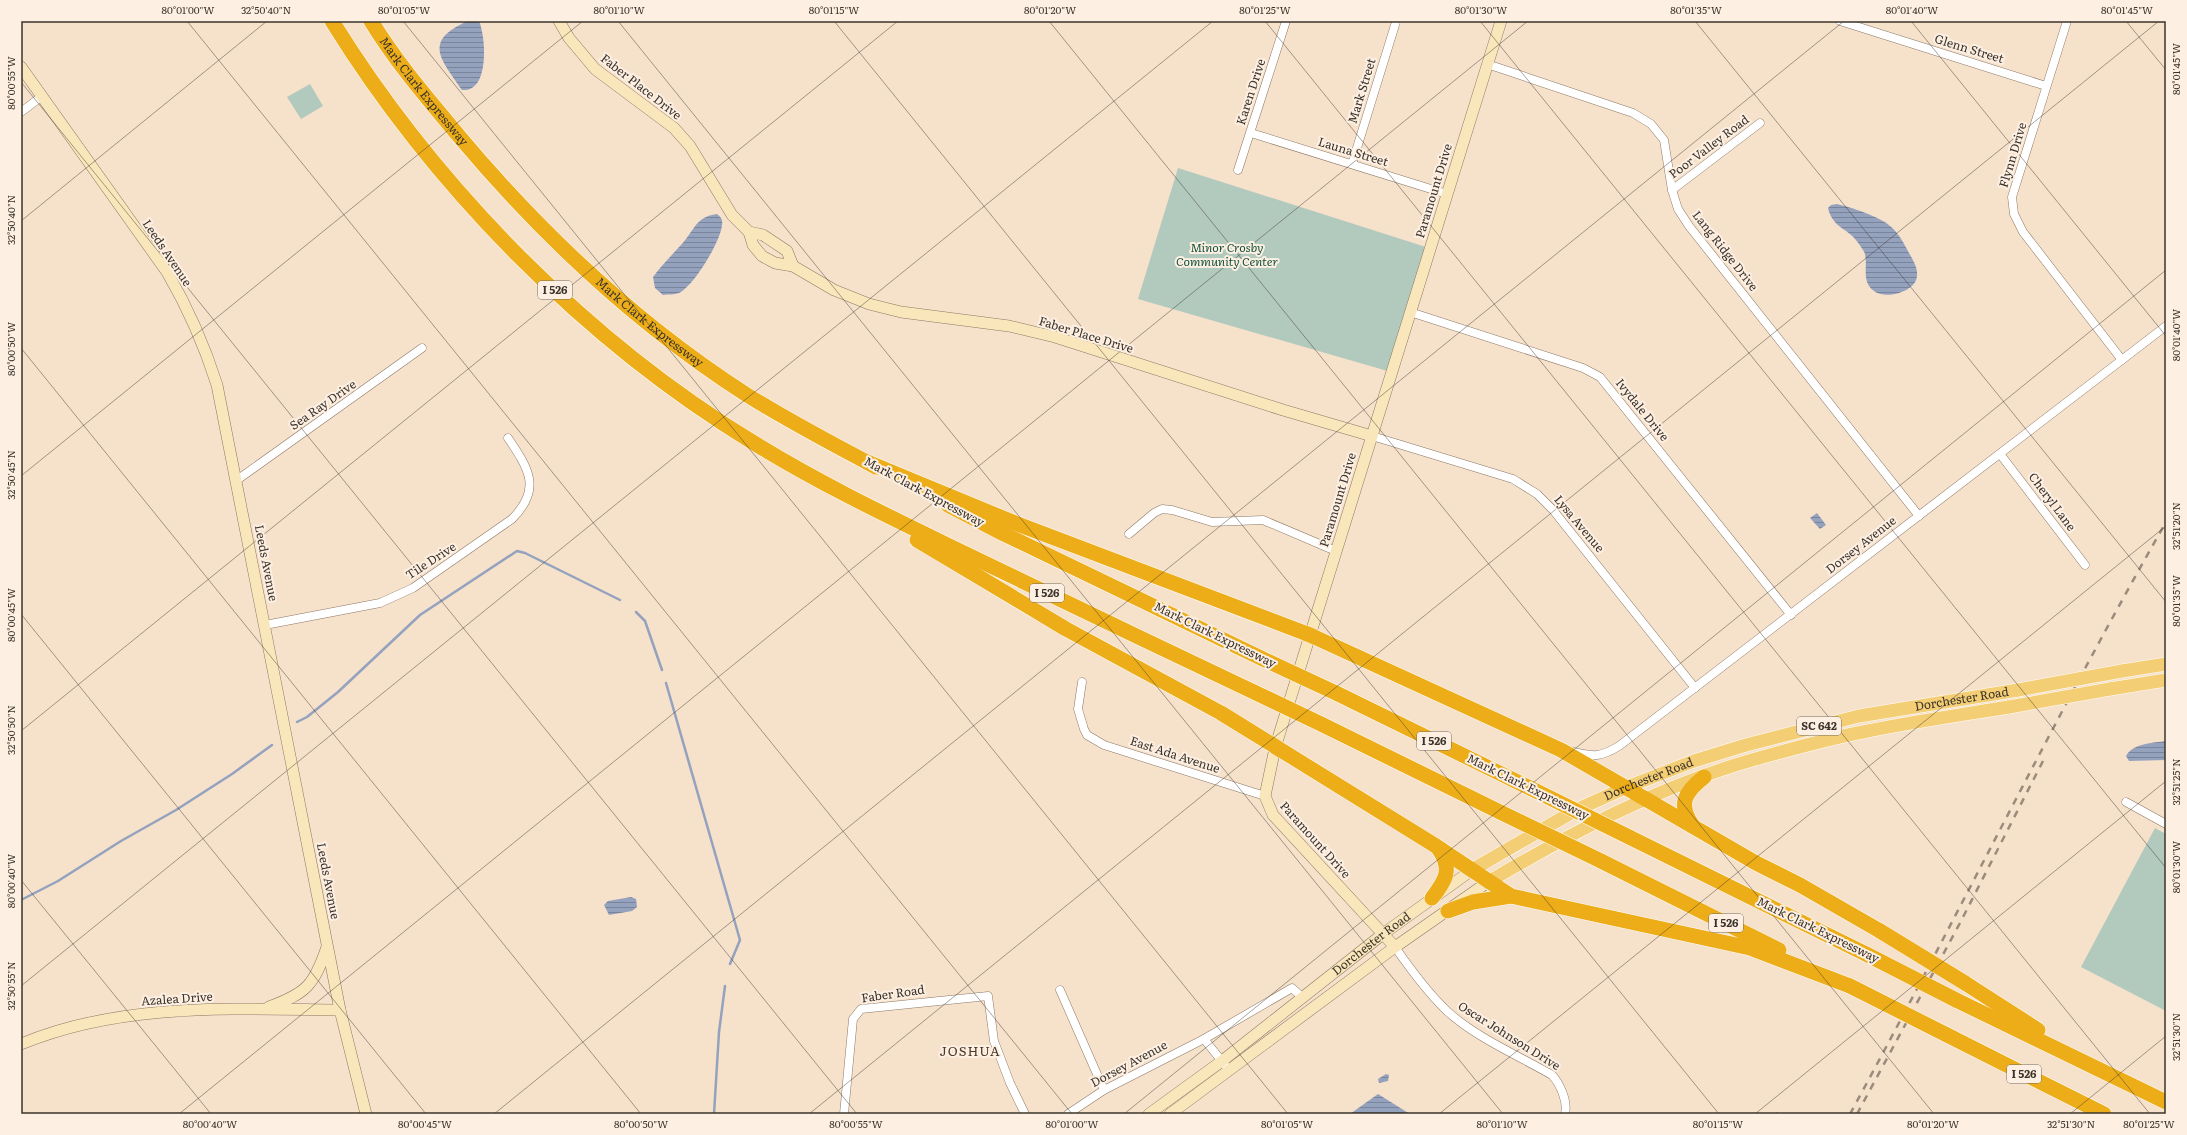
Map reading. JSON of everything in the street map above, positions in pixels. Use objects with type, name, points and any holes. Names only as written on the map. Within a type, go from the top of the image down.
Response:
[{"type":"highway","name":"I 526","points":[[332,21],[377,90],[419,145],[467,201],[528,266],[576,310],[673,389],[752,442],[840,492],[1601,861],[2104,1114]]},
{"type":"highway","name":"Mark Clark Expressway","points":[[371,21],[390,51],[444,118],[490,173],[544,231],[645,320],[701,364],[747,395],[793,423],[1004,534],[1336,693],[1866,954],[1956,1000],[2166,1102]]},
{"type":"highway","points":[[382,21],[444,118]]},
{"type":"highway","points":[[867,462],[1015,523],[1310,635],[1561,750],[1648,798],[1756,863],[1800,885],[1880,931],[1965,983],[2092,1065]]},
{"type":"highway","points":[[840,492],[1066,629],[1221,714],[1436,846],[1511,896],[1750,948],[1850,986]]},
{"type":"highway","points":[[1694,827],[1686,817],[1684,802],[1686,794],[1692,786],[1704,777]]},
{"type":"highway","points":[[1432,898],[1441,886],[1447,867],[1444,858],[1436,846]]},
{"type":"highway","points":[[1448,911],[1473,902],[1511,896]]},
{"type":"main road","name":"Dorchester Road","points":[[1472,870],[1576,810],[1627,787],[1709,756],[1859,716],[2166,664]]},
{"type":"main road","name":"Dorchester Road","points":[[1488,882],[1580,830],[1648,798],[1751,760],[1862,732],[2166,680]]},
{"type":"street","name":"Faber Place Drive","points":[[559,21],[569,38],[595,69],[674,128],[701,163],[732,215],[749,232],[753,245],[762,256],[775,263],[793,266],[834,290],[869,304],[901,312],[1009,326],[1055,337],[1283,410],[1372,436]]},
{"type":"street","name":"Karen Drive","points":[[1238,170],[1286,21]]},
{"type":"street","name":"Paramount Drive","points":[[1395,947],[1273,814],[1264,796],[1275,748],[1501,21]]},
{"type":"street","name":"Glenn Street","points":[[1840,21],[2046,86]]},
{"type":"street","name":"Flynn Drive","points":[[2067,21],[2012,197],[2014,214],[2023,232],[2122,360]]},
{"type":"street","name":"Mark Street","points":[[1352,164],[1395,25]]},
{"type":"street","name":"Lang Ridge Drive","points":[[1487,64],[1634,113],[1651,124],[1664,140],[1672,190],[1678,209],[1689,226],[1919,516]]},
{"type":"street","name":"Leeds Avenue","points":[[21,67],[167,272],[188,308],[204,345],[217,385],[237,480],[340,1010],[366,1114]]},
{"type":"street","points":[[21,112],[41,97]]},
{"type":"street","name":"Poor Valley Road","points":[[1672,190],[1760,123]]},
{"type":"street","name":"Launa Street","points":[[1251,133],[1447,194]]},
{"type":"street","name":"Faber Place Drive","points":[[749,232],[763,235],[787,251],[793,266]]},
{"type":"street","name":"Ivydale Drive","points":[[1410,312],[1583,368],[1600,377],[1791,615]]},
{"type":"street","name":"Dorsey Avenue","points":[[1561,750],[1595,756],[1608,753],[1619,746],[2166,326]]},
{"type":"street","name":"Sea Ray Drive","points":[[237,480],[422,348]]},
{"type":"street","name":"Lysa Avenue","points":[[1372,436],[1513,479],[1537,494],[1553,510],[1695,688]]},
{"type":"street","name":"Tile Drive","points":[[265,625],[380,603],[413,588],[512,519],[524,507],[530,495],[529,479],[524,461],[508,438]]},
{"type":"street","name":"Cheryl Lane","points":[[2000,454],[2085,565]]},
{"type":"street","points":[[1129,534],[1154,513],[1162,509],[1172,510],[1212,522],[1263,520],[1336,551]]},
{"type":"street","name":"East Ada Avenue","points":[[1082,682],[1078,709],[1087,735],[1104,745],[1264,796]]},
{"type":"street","points":[[2126,802],[2166,824]]},
{"type":"street","name":"Dorchester Road","points":[[1149,1114],[1222,1061],[1383,934],[1472,870]]},
{"type":"street","name":"Dorchester Road","points":[[1172,1113],[1395,947],[1488,882]]},
{"type":"street","points":[[262,1009],[287,1000],[308,988],[320,968],[328,946]]},
{"type":"street","name":"Oscar Johnson Drive","points":[[1395,947],[1429,993],[1465,1026],[1552,1075],[1558,1082],[1566,1109],[1565,1114]]},
{"type":"street","name":"Dorsey Avenue","points":[[1068,1114],[1104,1090],[1204,1039],[1292,988],[1303,998]]},
{"type":"street","points":[[1060,990],[1104,1090]]},
{"type":"street","name":"Faber Road","points":[[844,1114],[853,1018],[856,1012],[861,1009],[988,996],[994,1041],[1010,1084],[1025,1114]]},
{"type":"street","name":"Azalea Drive","points":[[21,1044],[49,1032],[109,1018],[188,1008],[340,1010]]},
{"type":"street","points":[[1204,1039],[1229,1070]]},
{"type":"street","points":[[1165,1102],[1172,1113]]},
{"type":"green space","points":[[310,84],[323,106],[301,119],[287,97]]},
{"type":"green space","name":"Minor Crosby Community Center","points":[[1178,168],[1429,248],[1391,372],[1138,299]]},
{"type":"green space","points":[[2155,828],[2166,834],[2166,1011],[2081,967]]},
{"type":"water","points":[[468,21],[479,21],[483,39],[484,63],[482,74],[477,83],[471,89],[462,90],[443,60],[440,51],[440,43],[454,28]]},
{"type":"water","points":[[1837,204],[1880,219],[1896,232],[1914,261],[1916,267],[1917,276],[1915,282],[1911,286],[1899,293],[1885,295],[1879,294],[1870,287],[1866,279],[1866,259],[1864,252],[1855,239],[1837,224],[1830,215],[1828,208],[1831,205]]},
{"type":"water","points":[[717,214],[721,217],[722,225],[717,242],[705,263],[685,289],[677,294],[663,295],[655,288],[653,277],[700,221],[704,218]]},
{"type":"water","points":[[1817,513],[1826,525],[1820,529],[1810,518]]},
{"type":"water","points":[[2166,741],[2166,760],[2129,761],[2126,756],[2133,748],[2138,746]]},
{"type":"water","points":[[631,897],[636,899],[637,907],[632,911],[609,915],[604,905],[608,901]]},
{"type":"water","points":[[1386,1074],[1389,1075],[1388,1081],[1379,1083],[1378,1079]]},
{"type":"water","points":[[1378,1094],[1410,1114],[1350,1114]]},
{"type":"waterway","points":[[297,722],[307,717],[338,692],[420,615],[517,551],[525,553],[620,600]]},
{"type":"waterway","points":[[636,612],[645,621],[662,670]]},
{"type":"waterway","points":[[666,683],[740,940],[730,964]]},
{"type":"waterway","points":[[21,900],[58,881],[121,841],[176,810],[232,774],[272,745]]},
{"type":"waterway","points":[[714,1114],[719,1032],[725,986]]},
{"type":"railway","points":[[1850,1114],[2045,743],[2166,522]]},
{"type":"railway","points":[[1857,1114],[1960,923],[2044,759]]},
{"type":"district","name":"JOSHUA","points":[[970,1051]]}]
